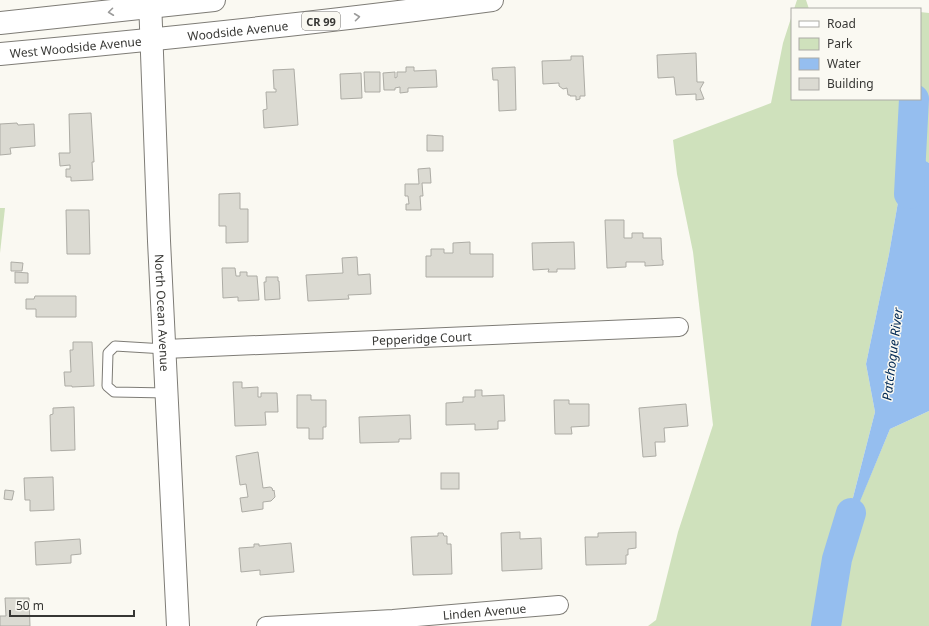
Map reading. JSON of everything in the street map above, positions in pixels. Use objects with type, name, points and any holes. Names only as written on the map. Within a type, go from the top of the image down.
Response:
[{"type":"main road","points":[[0,24],[150,4],[214,0]]},
{"type":"main road","name":"Woodside Avenue","points":[[151,39],[375,15],[492,0]]},
{"type":"main road","name":"North Ocean Avenue","points":[[150,4],[159,241],[178,626]]},
{"type":"main road","name":"West Woodside Avenue","points":[[0,54],[151,39]]},
{"type":"street","name":"Pepperidge Court","points":[[164,349],[679,327]]},
{"type":"street","name":"Linden Avenue","points":[[266,626],[393,622],[559,605]]},
{"type":"lane","points":[[164,349],[116,346],[108,352],[106,386],[114,392],[167,393]]},
{"type":"green space","points":[[797,0],[806,0],[809,8],[794,8]]},
{"type":"green space","points":[[921,12],[929,13],[929,163],[911,153],[898,202],[889,254],[866,364],[875,412],[840,548],[890,429],[929,411],[929,626],[648,626],[656,620],[678,532],[713,425],[693,252],[677,174],[673,140],[771,103],[783,43],[791,18],[791,100],[921,100]]},
{"type":"green space","points":[[0,208],[5,208],[0,253]]},
{"type":"water","points":[[911,152],[929,163],[929,411],[890,429],[839,552],[875,412],[866,364],[889,254],[898,202]]},
{"type":"building","points":[[696,53],[697,82],[704,82],[700,89],[704,99],[696,100],[696,94],[676,95],[674,77],[658,78],[657,55]]},
{"type":"building","points":[[571,56],[583,56],[585,96],[580,96],[580,99],[576,100],[576,96],[568,95],[567,88],[563,89],[559,86],[559,83],[543,84],[542,61],[571,60]]},
{"type":"building","points":[[406,67],[414,67],[414,71],[436,70],[437,87],[408,88],[408,92],[400,93],[400,87],[395,88],[395,90],[384,90],[383,73],[395,72],[395,78],[397,77],[397,72],[406,72]]},
{"type":"building","points":[[515,67],[516,110],[499,111],[498,80],[493,80],[492,68]]},
{"type":"building","points":[[294,69],[298,125],[264,128],[263,110],[267,109],[266,92],[276,92],[276,89],[274,89],[273,70]]},
{"type":"building","points":[[364,72],[380,72],[380,92],[365,92]]},
{"type":"building","points":[[361,73],[362,98],[341,99],[340,74]]},
{"type":"building","points":[[91,113],[94,162],[92,162],[93,180],[71,181],[71,177],[66,177],[66,169],[70,169],[70,165],[60,166],[59,153],[70,153],[69,114]]},
{"type":"building","points":[[17,123],[18,125],[34,124],[35,146],[10,148],[11,154],[0,155],[0,124]]},
{"type":"building","points":[[427,135],[443,136],[443,151],[427,151]]},
{"type":"building","points":[[430,168],[431,183],[422,183],[423,196],[420,196],[421,210],[406,210],[406,204],[409,204],[408,196],[405,196],[405,184],[419,184],[418,169]]},
{"type":"building","points":[[240,193],[240,209],[248,209],[248,242],[226,243],[226,226],[219,226],[219,194]]},
{"type":"building","points":[[66,210],[89,210],[90,254],[67,254]]},
{"type":"building","points":[[605,220],[624,220],[624,238],[632,238],[632,233],[643,233],[643,238],[661,238],[663,265],[645,266],[645,262],[626,262],[626,267],[607,268]]},
{"type":"building","points":[[470,242],[470,254],[493,254],[493,277],[426,277],[426,256],[431,256],[431,249],[444,249],[444,253],[453,253],[453,243]]},
{"type":"building","points":[[574,242],[575,269],[557,269],[557,272],[548,272],[549,269],[533,270],[532,243]]},
{"type":"building","points":[[357,257],[358,275],[370,274],[371,294],[348,295],[349,299],[308,301],[306,275],[343,273],[342,258]]},
{"type":"building","points":[[11,262],[23,263],[22,271],[11,271]]},
{"type":"building","points":[[222,268],[235,268],[236,276],[240,276],[240,272],[247,272],[247,276],[257,276],[259,300],[238,301],[238,297],[223,298]]},
{"type":"building","points":[[15,272],[28,273],[28,283],[15,283]]},
{"type":"building","points":[[266,277],[278,277],[280,299],[265,300],[264,282],[266,282]]},
{"type":"building","points":[[35,296],[76,296],[76,317],[36,317],[36,309],[26,309],[26,299],[34,299]]},
{"type":"building","points":[[73,342],[92,342],[94,386],[65,386],[64,372],[71,372],[70,350],[73,350]]},
{"type":"building","points":[[233,382],[242,382],[242,388],[258,387],[258,397],[261,397],[261,393],[277,393],[278,412],[265,412],[266,425],[235,426]]},
{"type":"building","points":[[475,390],[482,390],[482,396],[504,395],[505,421],[498,421],[498,429],[475,430],[475,424],[446,425],[446,403],[463,402],[463,397],[475,397]]},
{"type":"building","points":[[297,395],[311,395],[311,400],[326,400],[326,427],[323,427],[323,439],[309,439],[309,428],[297,428]]},
{"type":"building","points":[[554,400],[569,400],[569,404],[589,404],[589,426],[571,427],[572,434],[555,434]]},
{"type":"building","points":[[686,404],[688,426],[664,428],[665,442],[655,442],[656,456],[643,457],[639,408]]},
{"type":"building","points":[[74,407],[75,450],[51,451],[50,415],[53,414],[53,408]]},
{"type":"building","points":[[410,415],[411,439],[399,439],[399,442],[360,443],[359,417]]},
{"type":"building","points":[[258,452],[263,488],[272,488],[273,491],[274,490],[275,497],[271,501],[263,502],[263,509],[242,512],[240,498],[248,497],[246,484],[240,485],[236,456]]},
{"type":"building","points":[[441,473],[459,473],[459,489],[441,489]]},
{"type":"building","points":[[53,477],[54,510],[30,511],[30,500],[25,500],[24,478]]},
{"type":"building","points":[[5,490],[14,491],[12,500],[4,499]]},
{"type":"building","points":[[520,532],[520,539],[541,538],[542,569],[502,571],[501,533]]},
{"type":"building","points":[[636,532],[636,548],[628,549],[626,564],[586,565],[585,537],[598,537],[598,533]]},
{"type":"building","points":[[438,533],[443,533],[444,536],[447,536],[447,544],[451,544],[452,574],[413,575],[411,537],[438,536]]},
{"type":"building","points":[[80,539],[81,554],[71,555],[71,563],[36,565],[35,542]]},
{"type":"building","points":[[291,543],[294,572],[260,575],[260,570],[241,572],[239,548],[254,547],[254,544],[259,544],[259,546]]},
{"type":"building","points":[[5,598],[29,598],[30,626],[0,626],[0,616],[6,616]]},
{"type":"waterway","name":"Patchogue River","points":[[909,194],[914,100]]},
{"type":"waterway","name":"Patchogue River","points":[[826,626],[837,559],[851,513]]}]
